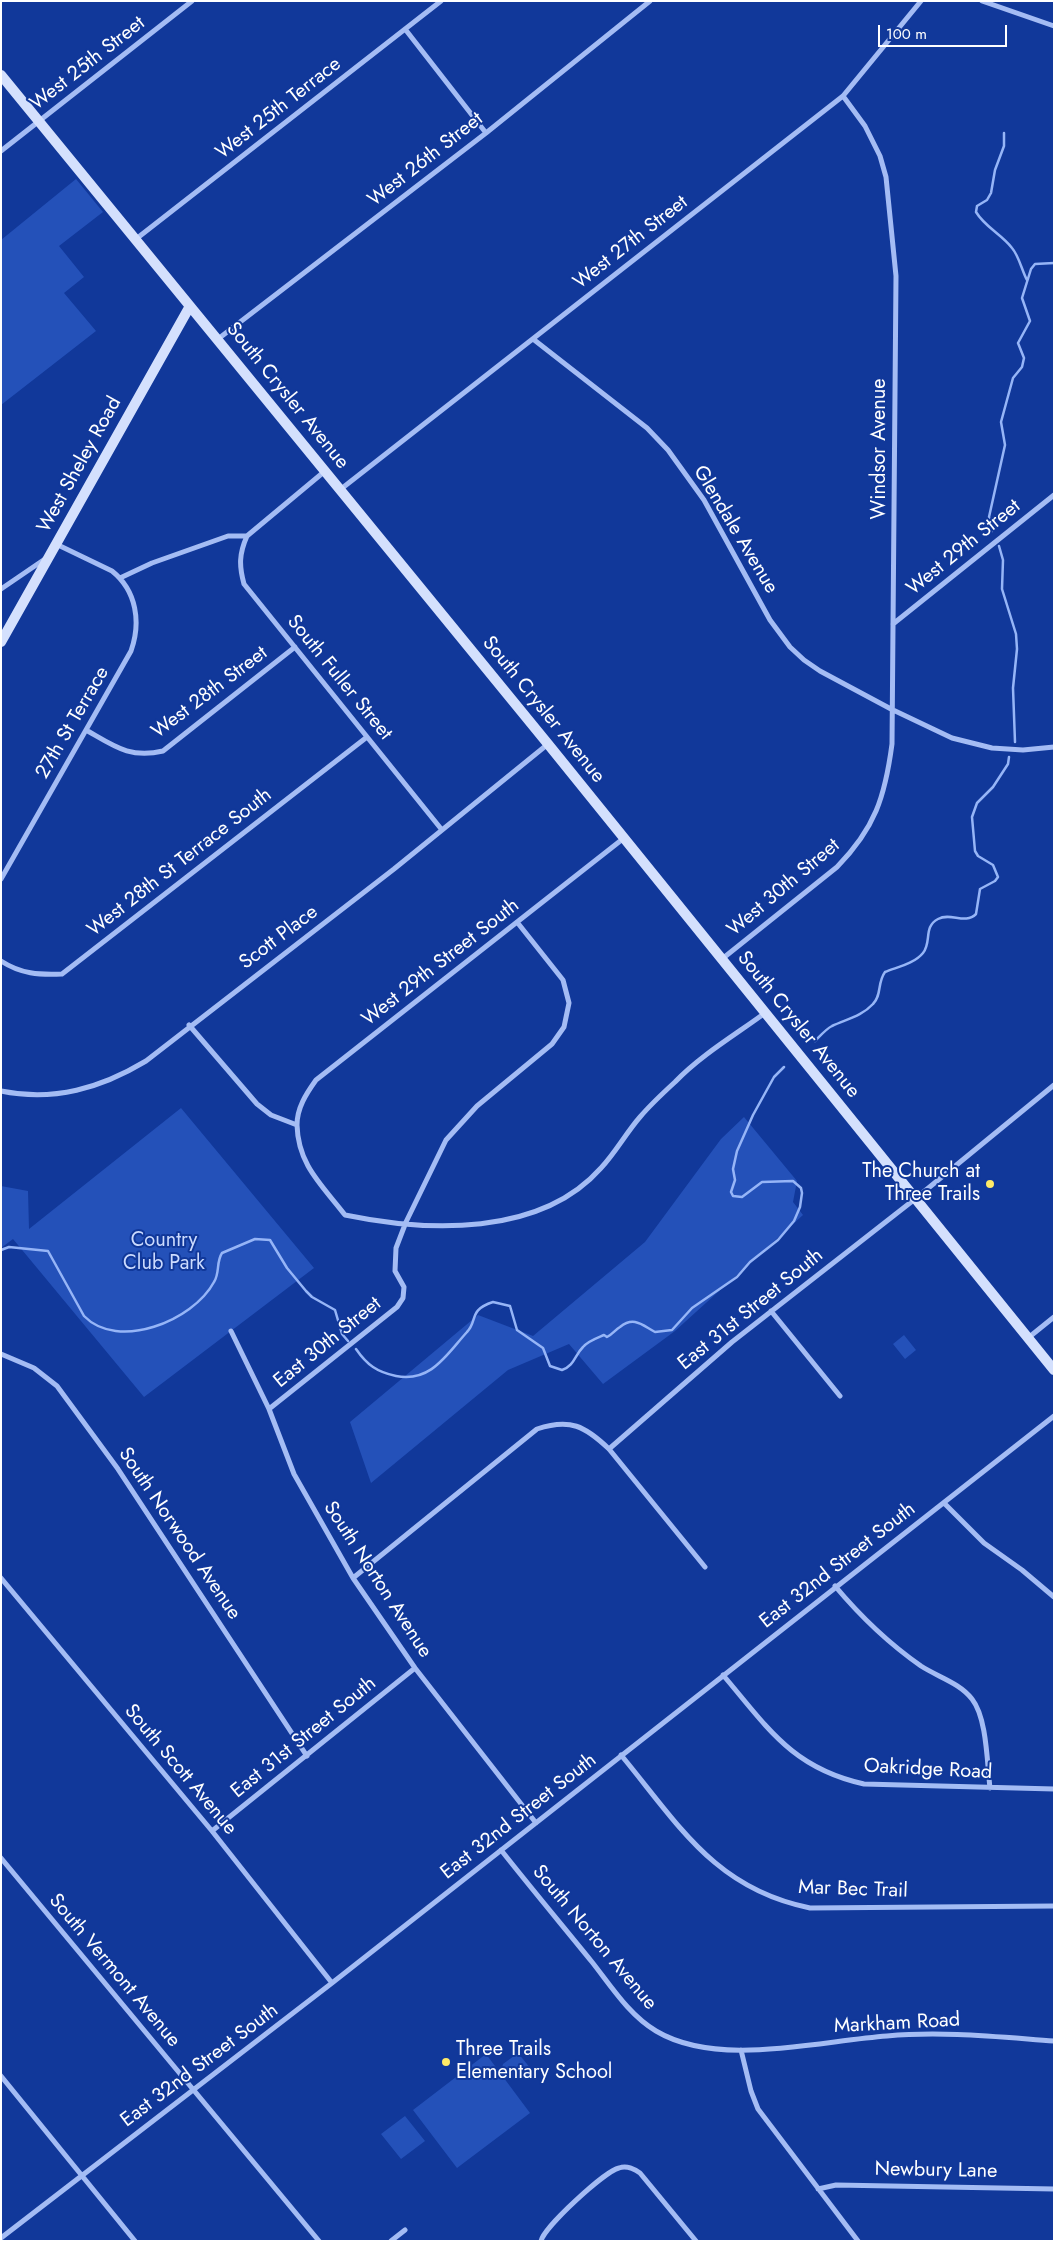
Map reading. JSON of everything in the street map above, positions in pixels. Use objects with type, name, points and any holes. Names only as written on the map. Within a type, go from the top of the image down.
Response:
[{"type":"main road","name":"South Crysler Avenue","points":[[1,75],[341,489],[1054,1370]]},
{"type":"main road","name":"West Sheley Road","points":[[1,642],[190,306]]},
{"type":"street","name":"West 25th Street","points":[[1,151],[192,1]]},
{"type":"street","name":"West 25th Terrace","points":[[136,239],[440,1]]},
{"type":"street","name":"West 26th Street","points":[[218,339],[486,133],[650,1]]},
{"type":"street","name":"West 27th Street","points":[[341,489],[843,96],[922,1]]},
{"type":"street","points":[[982,1],[1054,26]]},
{"type":"street","points":[[405,29],[486,133]]},
{"type":"street","name":"Windsor Avenue","points":[[843,96],[865,126],[880,156],[886,177],[896,276],[892,744],[888,775],[876,812]]},
{"type":"street","name":"Glendale Avenue","points":[[533,339],[647,428],[668,450],[704,500],[770,620],[790,647],[820,671],[891,709],[952,738],[984,746],[1024,750],[1054,747]]},
{"type":"street","points":[[56,544],[112,571],[120,578],[152,563],[228,536],[247,536],[326,471]]},
{"type":"street","name":"West 29th Street","points":[[893,624],[1054,495]]},
{"type":"street","name":"South Fuller Street","points":[[247,536],[240,552],[239,568],[244,584],[442,830]]},
{"type":"street","points":[[1,588],[49,556]]},
{"type":"street","name":"27th St Terrace","points":[[1,879],[131,651],[136,637],[136,609],[120,578]]},
{"type":"street","name":"West 28th Street","points":[[86,730],[131,754],[149,755],[163,751],[295,647]]},
{"type":"street","name":"West 28th St Terrace South","points":[[1,961],[14,969],[38,975],[62,974],[367,737]]},
{"type":"street","name":"Scott Place","points":[[1,1091],[20,1095],[52,1096],[89,1089],[118,1077],[146,1061],[442,830],[548,744]]},
{"type":"street","name":"West 30th Street","points":[[722,960],[837,867],[865,834],[876,812]]},
{"type":"street","name":"West 29th Street South","points":[[297,1125],[307,1092],[316,1080],[624,838]]},
{"type":"street","points":[[406,1222],[452,1131],[477,1106],[552,1044],[564,1027],[568,1003],[563,980],[517,922]]},
{"type":"street","points":[[190,1025],[257,1104],[271,1115],[297,1125],[298,1147],[305,1162],[345,1214],[372,1220],[445,1226],[484,1224],[527,1214],[562,1200],[602,1168],[640,1116],[677,1079],[766,1013]]},
{"type":"street","name":"East 31st Street South","points":[[609,1449],[732,1342],[915,1199],[1054,1086]]},
{"type":"street","name":"East 30th Street","points":[[269,1409],[397,1307],[403,1298],[404,1287],[395,1271],[396,1248],[406,1222]]},
{"type":"street","points":[[772,1311],[840,1396]]},
{"type":"street","points":[[1028,1338],[1054,1317]]},
{"type":"street","name":"South Norton Avenue","points":[[231,1332],[269,1409],[294,1474],[353,1578],[415,1668],[536,1823]]},
{"type":"street","name":"South Norwood Avenue","points":[[1,1354],[34,1368],[57,1386],[118,1469],[307,1756]]},
{"type":"street","name":"East 32nd Street South","points":[[1,2238],[332,1984],[835,1586],[1054,1416]]},
{"type":"street","points":[[353,1578],[538,1429],[555,1423],[575,1425],[591,1432],[609,1449],[705,1567]]},
{"type":"street","points":[[944,1503],[984,1543],[1022,1570],[1054,1597]]},
{"type":"street","name":"South Scott Avenue","points":[[1,1578],[212,1832],[332,1984]]},
{"type":"street","points":[[835,1586],[860,1616],[888,1642],[923,1668],[961,1688],[973,1699],[981,1718],[990,1788]]},
{"type":"street","name":"East 31st Street South","points":[[212,1832],[415,1668]]},
{"type":"street","name":"Oakridge Road","points":[[723,1675],[781,1744],[802,1760],[825,1773],[864,1784],[1054,1789]]},
{"type":"street","name":"Mar Bec Trail","points":[[621,1755],[699,1848],[717,1866],[753,1890],[788,1904],[810,1908],[1054,1906]]},
{"type":"street","name":"South Norton Avenue","points":[[501,1850],[641,2021],[657,2032],[686,2044],[722,2051],[741,2050]]},
{"type":"street","name":"South Vermont Avenue","points":[[1,1858],[319,2241]]},
{"type":"street","name":"Markham Road","points":[[741,2050],[887,2036],[934,2034],[1054,2041]]},
{"type":"street","points":[[741,2050],[758,2109],[858,2241]]},
{"type":"street","points":[[1,2076],[135,2241]]},
{"type":"street","points":[[540,2241],[550,2226],[580,2196],[618,2168],[631,2167],[640,2173],[696,2241]]},
{"type":"street","name":"Newbury Lane","points":[[818,2189],[836,2185],[1054,2189]]},
{"type":"street","points":[[391,2241],[405,2230]]},
{"type":"green space","points":[[76,179],[103,212],[59,246],[84,277],[64,293],[96,331],[1,405],[1,240]]},
{"type":"green space","name":"Country Club Park","points":[[181,1108],[314,1268],[144,1397],[13,1239],[1,1248],[1,1186],[28,1191],[29,1229]]},
{"type":"green space","points":[[744,1117],[797,1181],[793,1202],[803,1215],[675,1331],[603,1384],[569,1344],[508,1370],[371,1483],[350,1422],[478,1315],[533,1336],[645,1242],[721,1139]]},
{"type":"green space","points":[[904,1335],[916,1350],[905,1359],[893,1344]]},
{"type":"green space","points":[[518,2053],[531,2069],[530,2075],[508,2078],[502,2068],[503,2064]]},
{"type":"green space","points":[[486,2054],[530,2113],[457,2168],[413,2110]]},
{"type":"green space","points":[[405,2116],[425,2141],[401,2159],[381,2134]]},
{"type":"waterway","points":[[1004,133],[1004,146],[995,170],[991,193],[987,200],[977,206],[976,212],[1012,248],[1017,255],[1027,280]]},
{"type":"waterway","points":[[992,531],[989,517],[1005,445],[1001,422],[1013,378],[1022,367],[1024,358],[1018,343],[1030,321],[1022,298],[1031,269],[1035,264],[1054,263]]},
{"type":"waterway","points":[[999,546],[1003,560],[1002,589],[1016,634],[1017,649],[1013,688],[1015,742]]},
{"type":"waterway","points":[[815,1041],[830,1027],[859,1014],[873,1004],[878,997],[881,980],[885,972],[910,963],[926,949],[929,930],[933,922],[943,917],[963,919],[976,914],[980,889],[995,881],[998,877],[993,865],[978,856],[975,851],[972,817],[977,803],[993,787],[1008,764],[1009,757]]},
{"type":"waterway","points":[[356,1349],[368,1364],[383,1372],[396,1376],[408,1377],[419,1375],[437,1365],[470,1328],[477,1312],[485,1305],[493,1302],[510,1306],[517,1330],[543,1348],[550,1366],[562,1370],[570,1366],[587,1343],[604,1335],[607,1337],[618,1328],[630,1322],[642,1324],[655,1332],[672,1330],[692,1308],[737,1277],[750,1262],[778,1240],[794,1221],[800,1207],[801,1188],[793,1181],[762,1182],[742,1197],[733,1196],[731,1192],[735,1180],[733,1169],[737,1151],[753,1115],[774,1077],[784,1067]]},
{"type":"waterway","points":[[1,1250],[9,1247],[48,1251],[84,1316],[98,1326],[116,1331],[135,1331],[154,1327],[190,1309],[204,1296],[216,1279],[222,1253],[255,1239],[270,1240],[287,1268],[306,1291],[312,1297],[335,1310],[342,1334],[348,1341]]},
{"type":"place","name":"The Church at Three Trails","points":[[990,1184]]},
{"type":"place","name":"Three Trails Elementary School","points":[[446,2062]]}]
